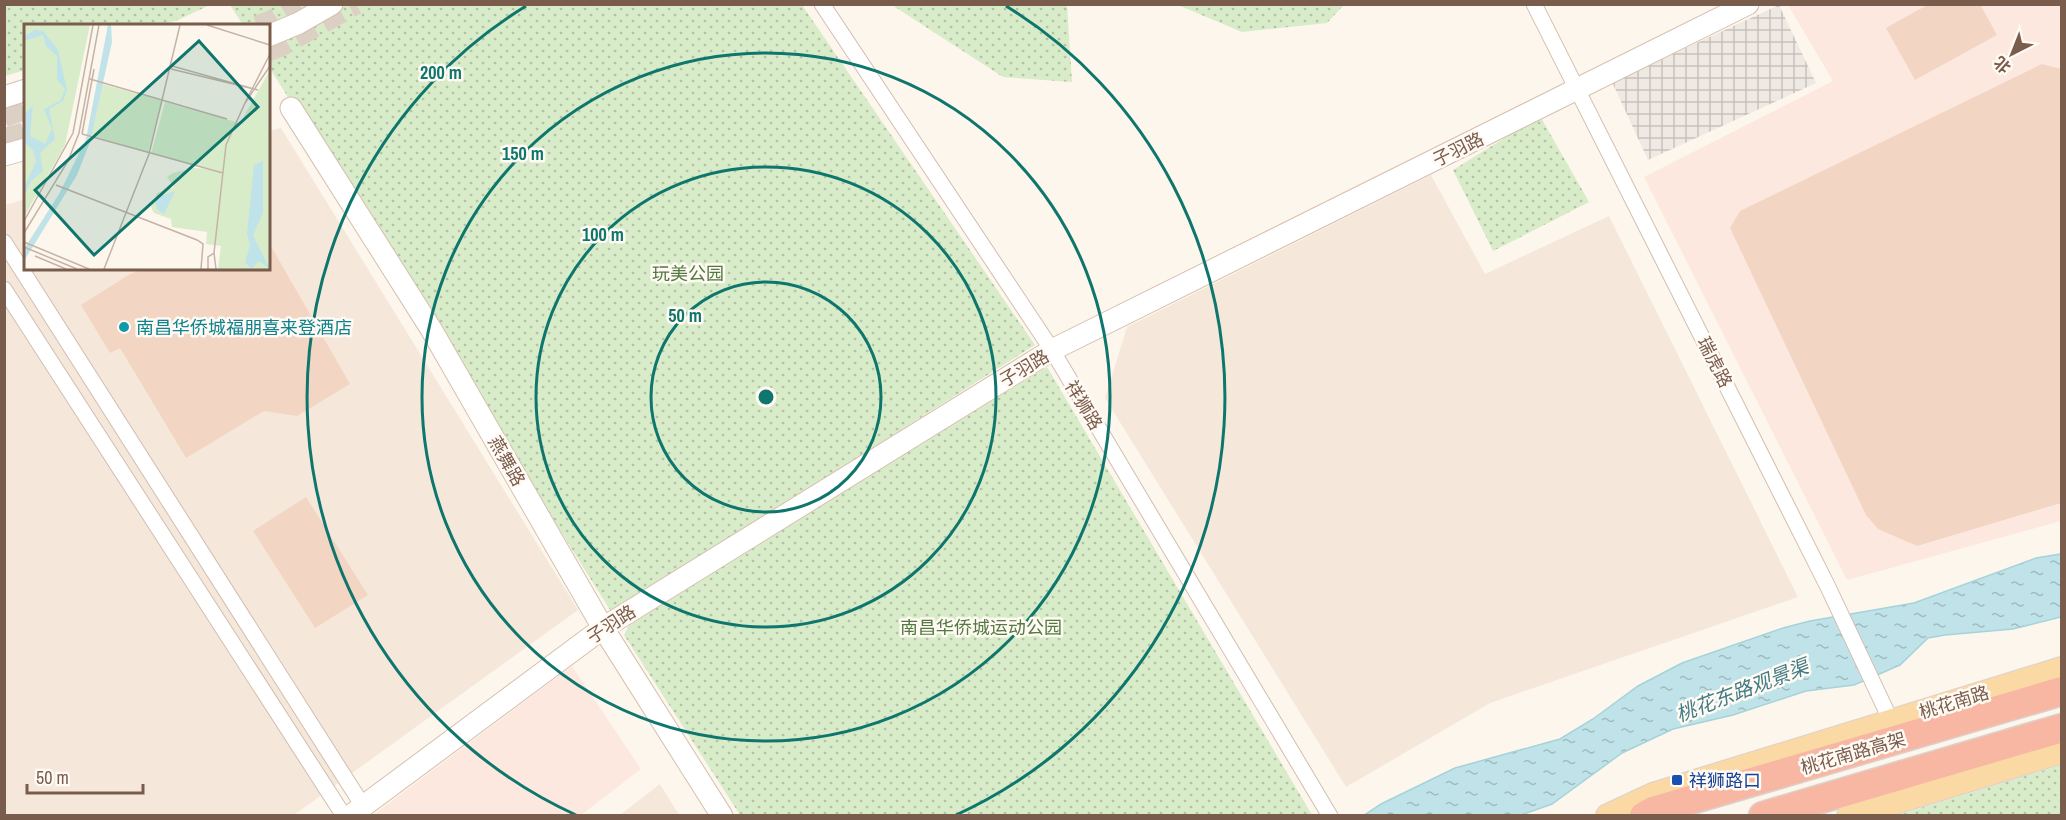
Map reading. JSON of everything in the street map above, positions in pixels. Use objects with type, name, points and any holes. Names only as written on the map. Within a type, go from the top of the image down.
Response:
[{"type":"highway","name":"桃花南路高架","points":[[1644,816],[1653,811],[2061,691]]},
{"type":"highway","name":"桃花南路高架","points":[[1763,816],[2061,728]]},
{"type":"main road","name":"桃花南路","points":[[1608,816],[1653,795],[2061,669]]},
{"type":"main road","points":[[1849,816],[2061,751]]},
{"type":"street","points":[[270,35],[299,23],[332,4]]},
{"type":"street","name":"祥狮路","points":[[822,4],[1052,350],[1329,814]]},
{"type":"street","name":"瑞虎路","points":[[1534,4],[1828,587],[1891,721]]},
{"type":"street","name":"子羽路","points":[[356,811],[603,628],[1052,350],[1748,4]]},
{"type":"street","points":[[4,97],[24,91]]},
{"type":"street","name":"燕舞路","points":[[291,108],[430,329],[603,628],[722,816]]},
{"type":"street","points":[[4,155],[24,150]]},
{"type":"street","points":[[4,242],[356,811]]},
{"type":"street","points":[[4,289],[344,816]]},
{"type":"shaded area","points":[[1779,5],[1816,83],[1648,160],[1612,82]]},
{"type":"shaded area","points":[[1788,5],[2061,5],[2061,521],[1847,580],[1644,177],[1833,81]]},
{"type":"shaded area","points":[[281,128],[578,610],[294,815],[5,816],[5,205],[24,199],[24,270],[270,270],[270,131]]},
{"type":"shaded area","points":[[1431,175],[1485,274],[1609,216],[1798,597],[1490,703],[1346,787],[1105,398],[1127,327]]},
{"type":"shaded area","points":[[572,666],[641,769],[581,815],[373,815]]},
{"type":"shaded area","points":[[660,784],[679,815],[620,815]]},
{"type":"green space","points":[[5,4],[210,5],[164,24],[24,24],[24,70],[5,76]]},
{"type":"green space","name":"玩美公园","points":[[230,5],[802,5],[1035,345],[612,613],[270,69],[270,24],[242,24]]},
{"type":"green space","points":[[892,5],[1067,5],[1072,82],[1003,77]]},
{"type":"green space","points":[[1178,5],[1344,5],[1327,23],[1242,32]]},
{"type":"green space","points":[[1540,116],[1589,202],[1493,251],[1453,170]]},
{"type":"green space","name":"南昌华侨城运动公园","points":[[1047,367],[1312,815],[740,815],[624,635],[634,616]]},
{"type":"green space","points":[[2061,765],[2061,815],[1898,815]]},
{"type":"water","name":"桃花东路观景渠","points":[[2061,554],[2061,617],[2013,629],[1928,638],[1900,665],[1854,685],[1806,691],[1733,715],[1673,729],[1622,753],[1552,804],[1521,815],[1363,816],[1381,804],[1455,768],[1560,739],[1593,719],[1638,686],[1682,663],[1810,621],[1914,603],[2036,558]]},
{"type":"building","points":[[1929,4],[1980,4],[1997,35],[1915,80],[1886,28]]},
{"type":"building","points":[[2042,64],[2061,69],[2061,503],[1917,546],[1878,529],[1866,515],[1730,228],[1740,211]]},
{"type":"building","points":[[270,244],[350,384],[297,416],[264,411],[186,458],[120,348],[110,353],[81,305],[130,274],[141,270],[270,270]]},
{"type":"building","points":[[306,497],[368,595],[315,628],[253,531]]},
{"type":"tunnel","points":[[263,24],[299,4]]},
{"type":"tunnel","points":[[270,50],[356,4]]},
{"type":"tunnel","points":[[4,117],[24,110]]},
{"type":"tunnel","points":[[4,139],[24,133]]},
{"type":"place","name":"南昌华侨城福朋喜来登酒店","points":[[124,327]]},
{"type":"place","name":"祥狮路口","points":[[1677,780]]}]
